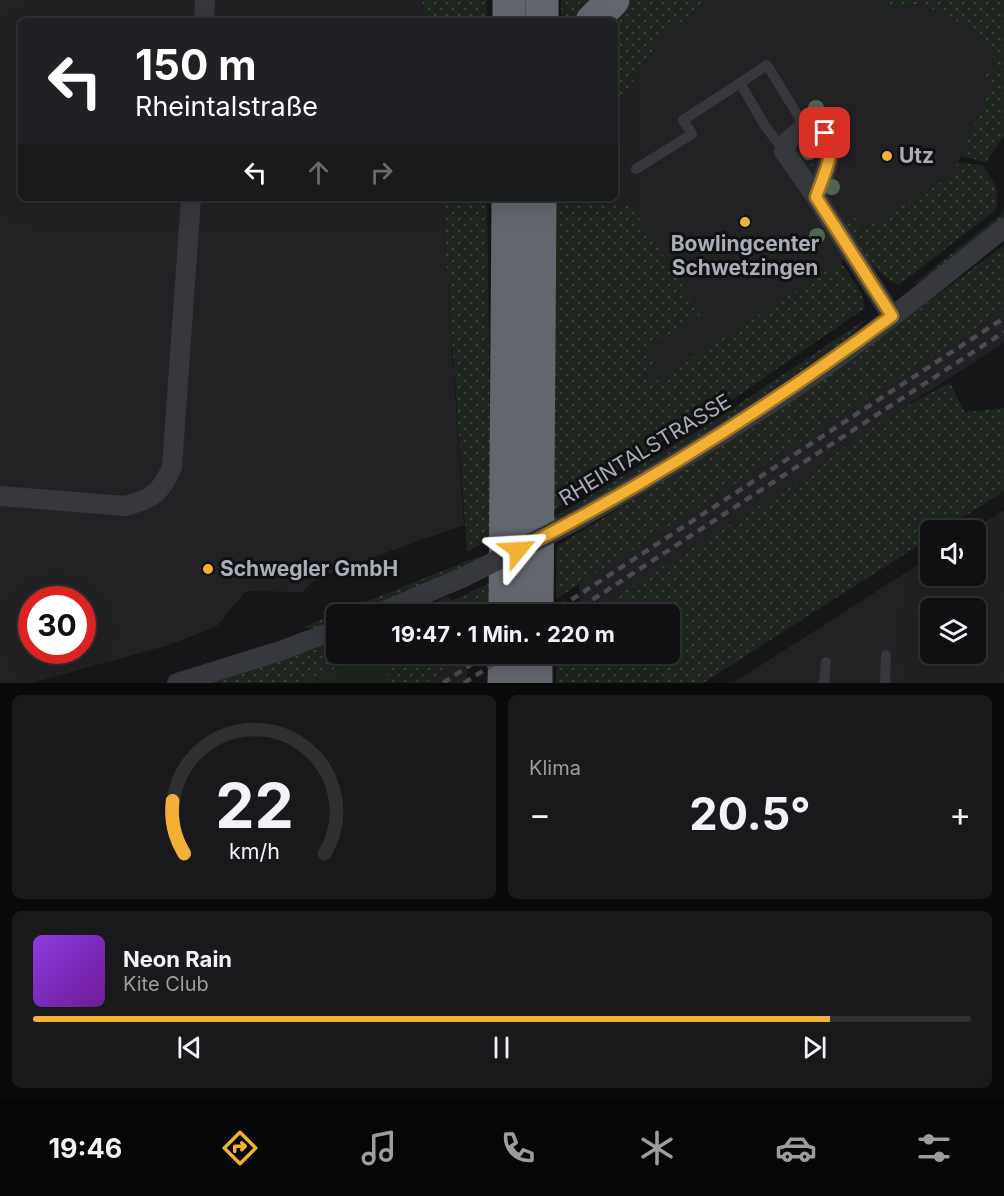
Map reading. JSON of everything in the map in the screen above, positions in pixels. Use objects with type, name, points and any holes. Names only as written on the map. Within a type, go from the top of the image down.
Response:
[{"type":"highway","points":[[509,0],[509,18]]},
{"type":"highway","points":[[542,0],[542,18]]},
{"type":"highway","points":[[595,18],[613,0]]},
{"type":"highway","points":[[505,604],[508,201]]},
{"type":"highway","points":[[537,604],[540,201]]},
{"type":"highway","points":[[504,683],[505,664]]},
{"type":"highway","points":[[536,664],[536,683]]},
{"type":"street","points":[[204,18],[205,0]]},
{"type":"street","points":[[816,197],[830,152],[829,140],[825,133],[805,127],[788,141],[784,151],[892,316]]},
{"type":"street","points":[[0,496],[125,506],[145,501],[164,487],[172,467],[191,201]]},
{"type":"street","name":"RHEINTALSTRASSE","points":[[401,604],[464,577],[571,523],[705,445],[795,387],[892,316],[1004,228]]},
{"type":"street","points":[[177,683],[280,651],[326,634]]},
{"type":"lane","points":[[636,169],[692,134],[683,120],[767,65],[805,127]]},
{"type":"lane","points":[[740,83],[765,126],[784,151]]},
{"type":"lane","points":[[885,683],[886,655]]},
{"type":"lane","points":[[824,683],[826,662]]},
{"type":"shaded area","points":[[0,0],[422,0],[425,18],[18,18],[18,201],[442,201],[464,525],[351,565],[314,581],[302,592],[246,591],[216,627],[165,646],[32,683],[0,683]]},
{"type":"shaded area","points":[[422,0],[487,0],[487,18],[425,18]]},
{"type":"shaded area","points":[[561,0],[600,0],[584,18],[561,18]]},
{"type":"shaded area","points":[[624,0],[710,0],[662,36],[619,103],[618,139],[618,18]]},
{"type":"shaded area","points":[[710,0],[888,0],[875,10],[922,4],[979,32],[1000,66],[953,174],[863,230],[859,249],[841,262],[650,386],[642,374],[645,351],[616,212],[619,103],[662,36]]},
{"type":"shaded area","points":[[888,0],[1004,0],[1004,136],[986,162],[961,156],[992,84],[985,75],[999,66],[979,32],[922,4],[873,10]]},
{"type":"shaded area","points":[[812,140],[820,149],[811,170],[798,152],[803,141]]},
{"type":"shaded area","points":[[958,162],[983,166],[997,193],[994,211],[899,285],[874,267],[843,226],[855,218],[863,230],[953,174]]},
{"type":"shaded area","points":[[442,201],[487,201],[491,539],[467,552]]},
{"type":"shaded area","points":[[556,201],[616,201],[616,212],[630,204],[701,314],[645,350],[655,366],[643,374],[650,385],[841,262],[862,294],[865,308],[738,396],[553,510]]},
{"type":"shaded area","points":[[1004,212],[1004,219],[922,282],[913,284]]},
{"type":"shaded area","points":[[1004,245],[1004,311],[556,599],[557,546],[759,423],[868,347]]},
{"type":"shaded area","points":[[1004,311],[1004,343],[829,458],[812,473],[604,604],[580,604],[579,584]]},
{"type":"shaded area","points":[[866,319],[836,347],[711,430],[554,520],[553,518],[712,422]]},
{"type":"shaded area","points":[[950,383],[965,412],[1004,408],[1004,491],[959,520],[920,520],[920,544],[703,683],[556,683],[557,664],[680,664],[680,604],[604,604],[812,473],[844,447],[914,402]]},
{"type":"shaded area","points":[[1004,510],[1004,683],[733,683],[920,563],[920,586],[986,586],[986,521]]},
{"type":"shaded area","points":[[479,556],[479,559],[386,601],[378,604],[360,604]]},
{"type":"shaded area","points":[[494,581],[494,604],[430,604],[449,596],[451,601]]},
{"type":"shaded area","points":[[326,618],[326,624],[312,628],[303,627]]},
{"type":"shaded area","points":[[326,645],[326,664],[349,664],[295,683],[210,683]]},
{"type":"shaded area","points":[[349,664],[386,664],[388,683],[295,683]]},
{"type":"shaded area","points":[[386,664],[454,664],[426,683],[388,683]]},
{"type":"shaded area","points":[[454,664],[469,664],[466,683],[426,683]]},
{"type":"railway","points":[[565,604],[1004,318]]},
{"type":"railway","points":[[586,604],[1004,332]]},
{"type":"railway","points":[[443,683],[472,664]]},
{"type":"railway","points":[[464,683],[493,664]]},
{"type":"place","name":"Utz","points":[[887,156]]},
{"type":"place","name":"Bowlingcenter Schwetzingen","points":[[745,222]]},
{"type":"place","name":"Schwegler GmbH","points":[[208,569]]},
{"type":"route","points":[[518,550],[571,523],[705,445],[795,387],[892,316],[831,224],[816,197],[830,152],[829,140],[825,133]]}]
